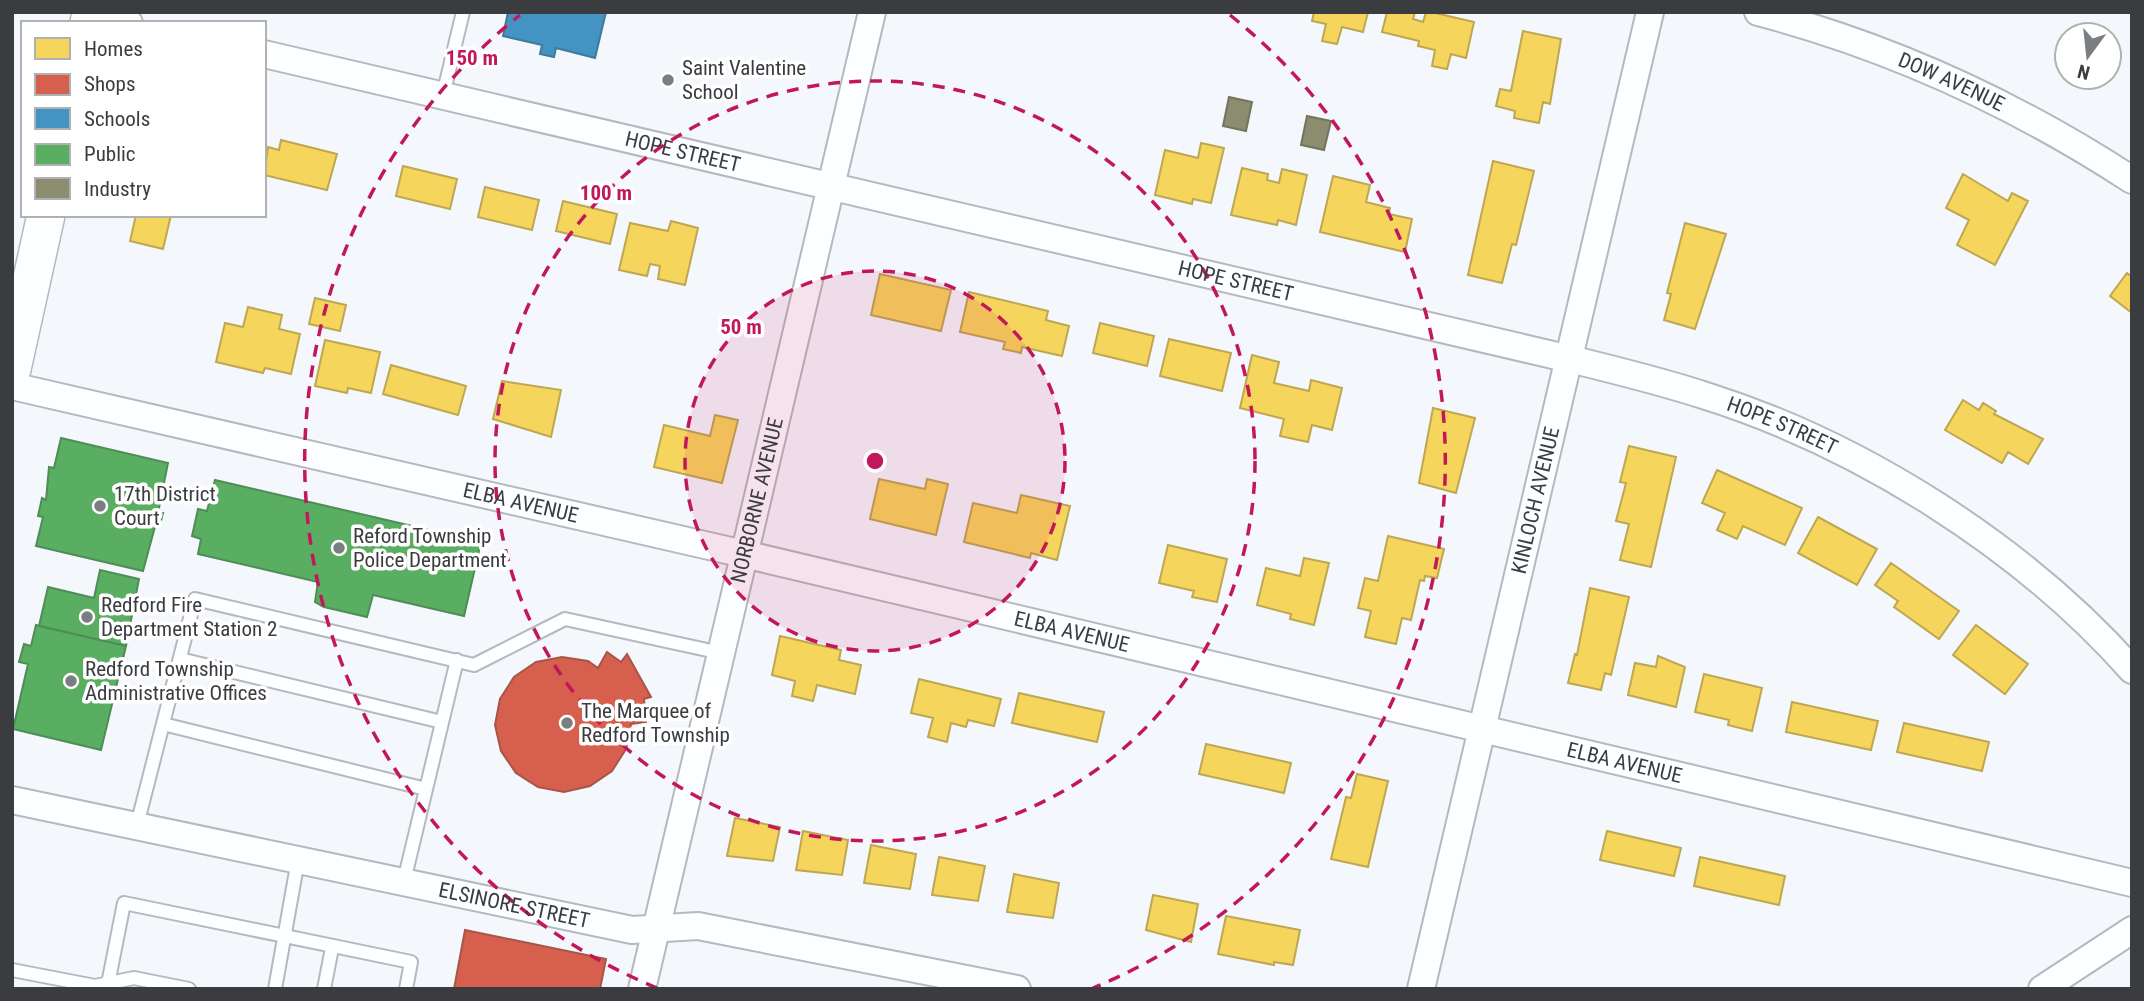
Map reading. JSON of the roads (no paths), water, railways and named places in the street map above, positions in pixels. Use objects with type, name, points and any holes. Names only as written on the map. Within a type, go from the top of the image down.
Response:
[{"type":"main road","points":[[12,369],[46,217]]},
{"type":"street","name":"NORBORNE AVENUE","points":[[642,989],[872,12]]},
{"type":"street","name":"KINLOCH AVENUE","points":[[1421,989],[1650,12]]},
{"type":"street","name":"DOW AVENUE","points":[[1758,12],[1855,40],[1918,65],[2057,136],[2132,180]]},
{"type":"street","points":[[90,15],[119,21]]},
{"type":"street","name":"HOPE STREET","points":[[266,54],[1570,359],[1704,395],[1788,426],[1885,475],[1978,535],[2032,577],[2132,670]]},
{"type":"street","name":"ELBA AVENUE","points":[[12,386],[744,554],[1481,731],[2132,883]]},
{"type":"street","name":"ELSINORE STREET","points":[[12,800],[632,930],[698,926],[1017,989]]},
{"type":"street","points":[[2042,989],[2132,930]]},
{"type":"lane","points":[[443,95],[463,12]]},
{"type":"lane","points":[[137,825],[195,599],[474,665],[565,619],[721,653]]},
{"type":"lane","points":[[180,659],[442,722]]},
{"type":"lane","points":[[404,881],[457,660]]},
{"type":"lane","points":[[163,724],[426,789]]},
{"type":"lane","points":[[275,989],[298,860]]},
{"type":"lane","points":[[108,984],[124,903],[411,962],[406,989]]},
{"type":"lane","points":[[324,989],[332,947]]},
{"type":"lane","points":[[12,970],[95,986],[135,978],[185,988]]},
{"type":"place","name":"Saint Valentine School","points":[[668,80]]},
{"type":"place","name":"17th District Court","points":[[100,506]]},
{"type":"place","name":"Reford Township Police Department","points":[[339,548]]},
{"type":"place","name":"Redford Fire Department Station 2","points":[[87,617]]},
{"type":"place","name":"Redford Township Administrative Offices","points":[[71,681]]},
{"type":"place","name":"The Marquee of Redford Township","points":[[567,723]]}]
